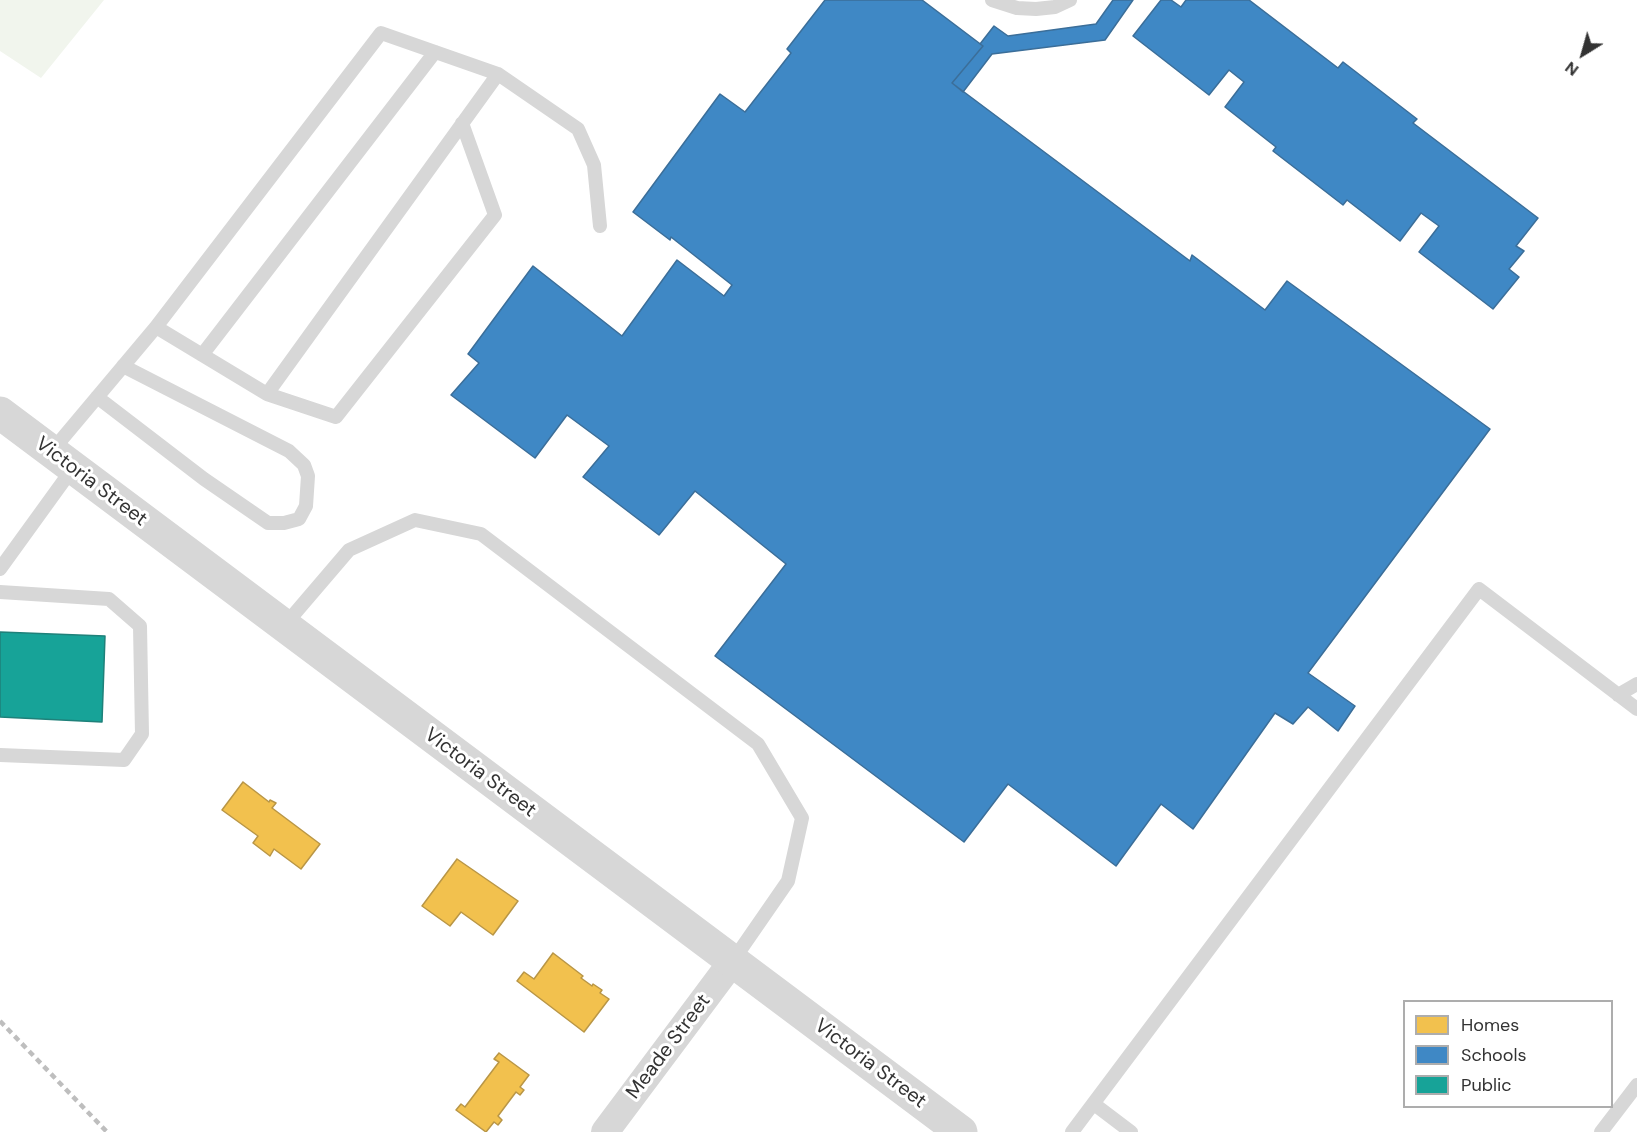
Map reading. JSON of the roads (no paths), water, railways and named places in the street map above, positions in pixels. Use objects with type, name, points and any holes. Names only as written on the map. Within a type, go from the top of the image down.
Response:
[{"type":"street","name":"Victoria Street","points":[[0,413],[961,1132]]},
{"type":"street","name":"Meade Street","points":[[605,1132],[732,962]]},
{"type":"lane","points":[[992,0],[1017,8],[1036,9],[1055,7],[1070,0]]},
{"type":"lane","points":[[0,569],[97,397],[156,327],[381,33],[498,74],[578,129],[594,165],[600,226]]},
{"type":"lane","points":[[202,355],[435,52]]},
{"type":"lane","points":[[267,394],[498,74]]},
{"type":"lane","points":[[156,327],[267,394],[336,417],[495,215],[462,123]]},
{"type":"lane","points":[[97,397],[204,479],[268,523],[284,523],[299,519],[306,506],[308,476],[304,465],[289,451],[123,366]]},
{"type":"lane","points":[[284,626],[349,550],[415,520],[481,534],[758,744],[801,818],[788,881],[732,962]]},
{"type":"lane","points":[[1072,1132],[1479,589],[1637,709]]},
{"type":"lane","points":[[0,592],[109,599],[140,626],[142,734],[124,759],[0,755]]},
{"type":"lane","points":[[1618,695],[1637,684]]},
{"type":"lane","points":[[1601,1132],[1637,1084]]},
{"type":"lane","points":[[1094,1104],[1131,1132]]},
{"type":"railway","points":[[0,1021],[107,1132]]}]
